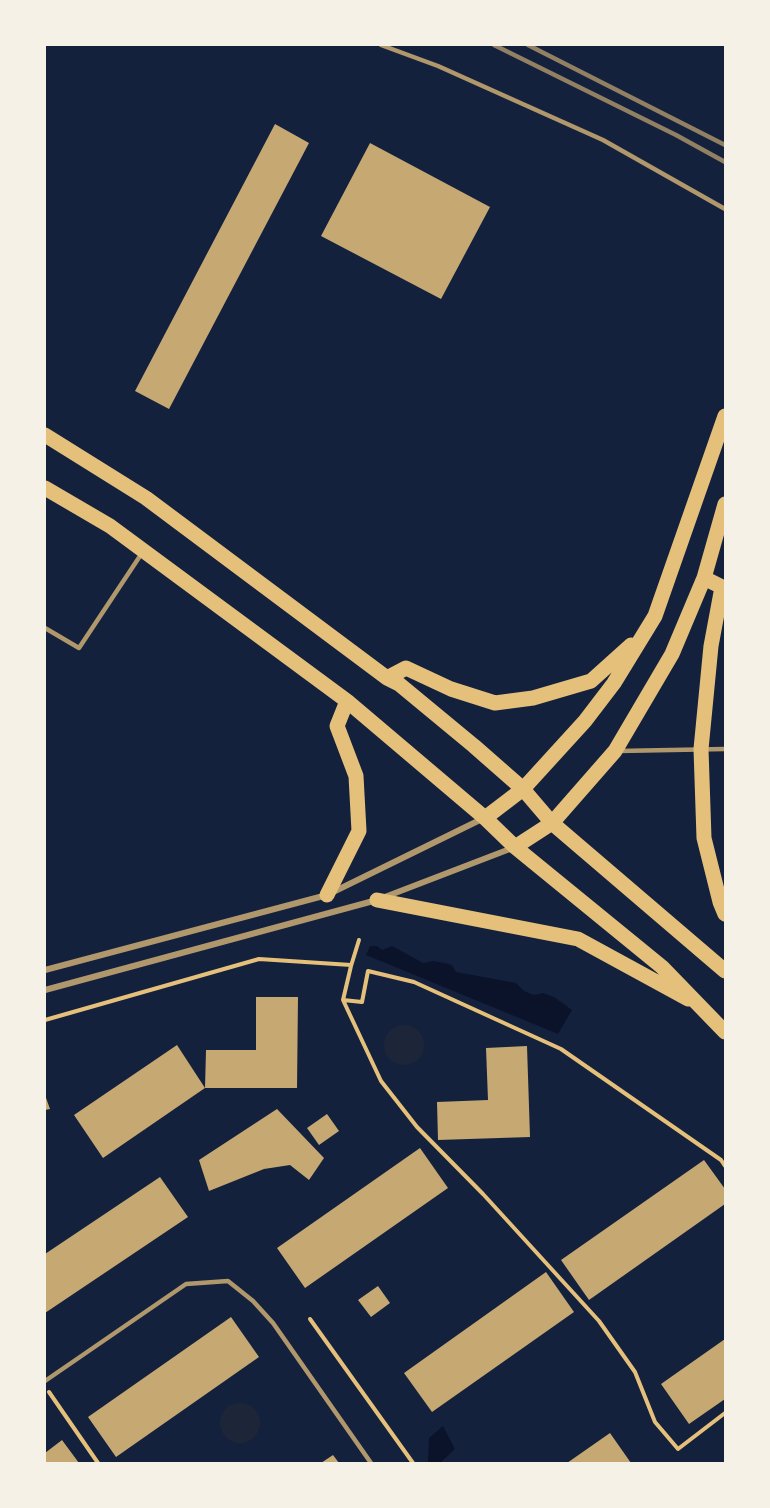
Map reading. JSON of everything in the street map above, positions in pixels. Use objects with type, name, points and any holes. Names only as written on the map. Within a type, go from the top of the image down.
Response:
[{"type":"main road","points":[[485,818],[522,789],[585,721],[614,683],[645,633],[655,615],[720,436],[725,416]]},
{"type":"main road","points":[[45,435],[146,498],[387,678],[399,684],[522,789],[552,823],[725,971]]},
{"type":"main road","points":[[45,488],[110,526],[347,701],[485,818],[515,847],[662,967],[725,1032]]},
{"type":"main road","points":[[515,847],[552,823],[615,751],[672,654],[704,578],[725,504]]},
{"type":"main road","points":[[704,578],[722,587],[711,646],[701,749],[704,838],[725,914]]},
{"type":"main road","points":[[387,678],[406,668],[451,689],[495,703],[533,698],[591,681],[645,633]]},
{"type":"main road","points":[[327,895],[359,831],[356,776],[337,726],[347,701]]},
{"type":"main road","points":[[377,900],[578,939],[704,1008]]},
{"type":"street","points":[[45,970],[327,895],[485,818]]},
{"type":"street","points":[[45,990],[377,900],[515,847]]},
{"type":"lane","points":[[381,45],[438,66],[603,140],[725,209]]},
{"type":"lane","points":[[45,628],[79,648],[144,550]]},
{"type":"lane","points":[[615,751],[725,749]]},
{"type":"lane","points":[[45,1381],[186,1284],[228,1281],[253,1301],[273,1323],[370,1463]]},
{"type":"path","points":[[359,940],[343,1000],[381,1081],[417,1127],[483,1194],[599,1321],[635,1372],[655,1422],[678,1449],[725,1413]]},
{"type":"path","points":[[45,1020],[259,958],[351,965]]},
{"type":"path","points":[[343,1000],[362,1002],[368,971],[414,982],[561,1049],[721,1160],[725,1166]]},
{"type":"path","points":[[310,1319],[413,1463]]},
{"type":"path","points":[[45,1387],[98,1463]]},
{"type":"shaded area","points":[[370,946],[377,946],[382,950],[392,946],[423,963],[433,961],[445,963],[452,965],[456,972],[516,983],[524,991],[534,995],[543,993],[554,997],[572,1010],[558,1034],[366,955]]},
{"type":"shaded area","points":[[404,1025],[412,1026],[418,1031],[423,1037],[423,1053],[418,1059],[412,1064],[404,1065],[396,1064],[390,1059],[385,1053],[384,1045],[385,1037],[390,1031],[396,1026]]},
{"type":"shaded area","points":[[240,1403],[248,1404],[254,1409],[259,1415],[259,1431],[254,1437],[248,1442],[240,1443],[232,1442],[226,1437],[221,1431],[220,1423],[221,1415],[226,1409],[232,1404]]},
{"type":"shaded area","points":[[443,1426],[455,1449],[440,1463],[428,1463],[429,1438]]},
{"type":"building","points":[[275,124],[309,143],[169,409],[135,391]]},
{"type":"building","points":[[370,143],[490,207],[441,299],[321,236]]},
{"type":"building","points":[[256,997],[298,997],[297,1088],[205,1088],[206,1050],[256,1050]]},
{"type":"building","points":[[177,1045],[205,1088],[103,1158],[74,1115]]},
{"type":"building","points":[[527,1046],[530,1137],[438,1140],[437,1102],[488,1100],[486,1048]]},
{"type":"building","points":[[45,1095],[50,1109],[45,1110]]},
{"type":"building","points":[[277,1109],[324,1158],[309,1180],[290,1165],[264,1169],[209,1191],[199,1160]]},
{"type":"building","points":[[327,1114],[339,1131],[319,1145],[307,1128]]},
{"type":"building","points":[[420,1148],[448,1188],[305,1288],[277,1248]]},
{"type":"building","points":[[704,1160],[725,1189],[725,1204],[589,1300],[561,1260]]},
{"type":"building","points":[[160,1177],[188,1217],[45,1313],[45,1254]]},
{"type":"building","points":[[546,1272],[574,1312],[432,1412],[404,1373]]},
{"type":"building","points":[[378,1286],[390,1303],[371,1317],[358,1300]]},
{"type":"building","points":[[231,1317],[259,1357],[116,1457],[88,1417]]},
{"type":"building","points":[[725,1339],[725,1399],[689,1424],[661,1384]]},
{"type":"building","points":[[610,1433],[631,1463],[567,1463]]},
{"type":"building","points":[[62,1440],[79,1463],[45,1463],[45,1453]]},
{"type":"building","points":[[333,1455],[339,1463],[321,1463]]},
{"type":"railway","points":[[494,45],[676,135],[725,162]]},
{"type":"railway","points":[[528,45],[725,145]]}]
